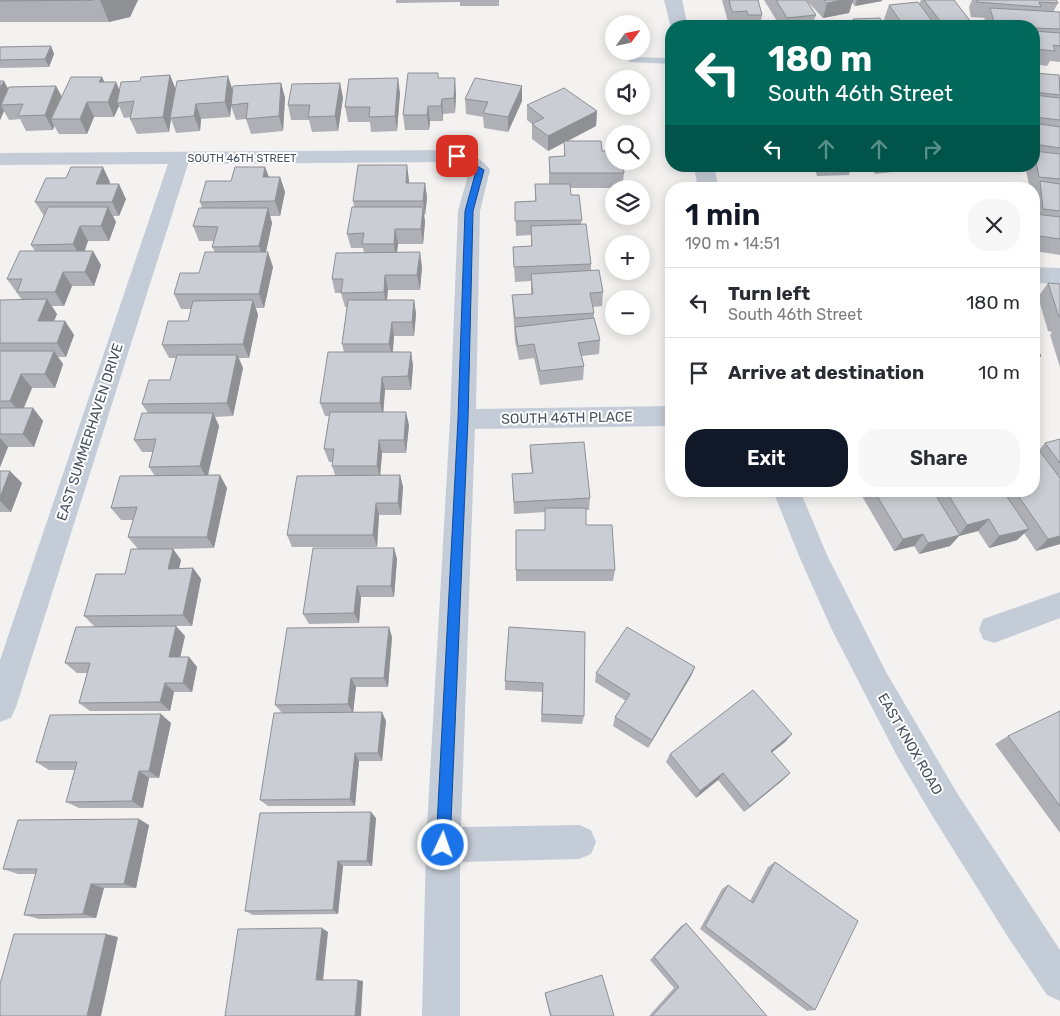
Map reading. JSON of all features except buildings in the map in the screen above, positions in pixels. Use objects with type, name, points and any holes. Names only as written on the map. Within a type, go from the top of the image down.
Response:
[{"type":"street","points":[[673,0],[678,20]]},
{"type":"street","name":"SOUTH 46TH STREET","points":[[0,159],[457,156],[480,170],[469,211],[463,419]]},
{"type":"street","name":"EAST SUMMERHAVEN DRIVE","points":[[0,707],[180,158]]},
{"type":"street","points":[[1040,275],[1060,276]]},
{"type":"street","name":"SOUTH 46TH PLACE","points":[[463,419],[665,416]]},
{"type":"street","points":[[441,1016],[443,845],[463,419]]},
{"type":"street","name":"EAST KNOX ROAD","points":[[789,497],[830,596],[921,766],[1001,896],[1060,982]]},
{"type":"street","points":[[994,629],[1060,605]]},
{"type":"street","points":[[443,845],[579,842]]},
{"type":"lane","points":[[650,60],[665,60]]},
{"type":"route","points":[[443,845],[463,419],[469,211],[480,170],[457,156]]}]
